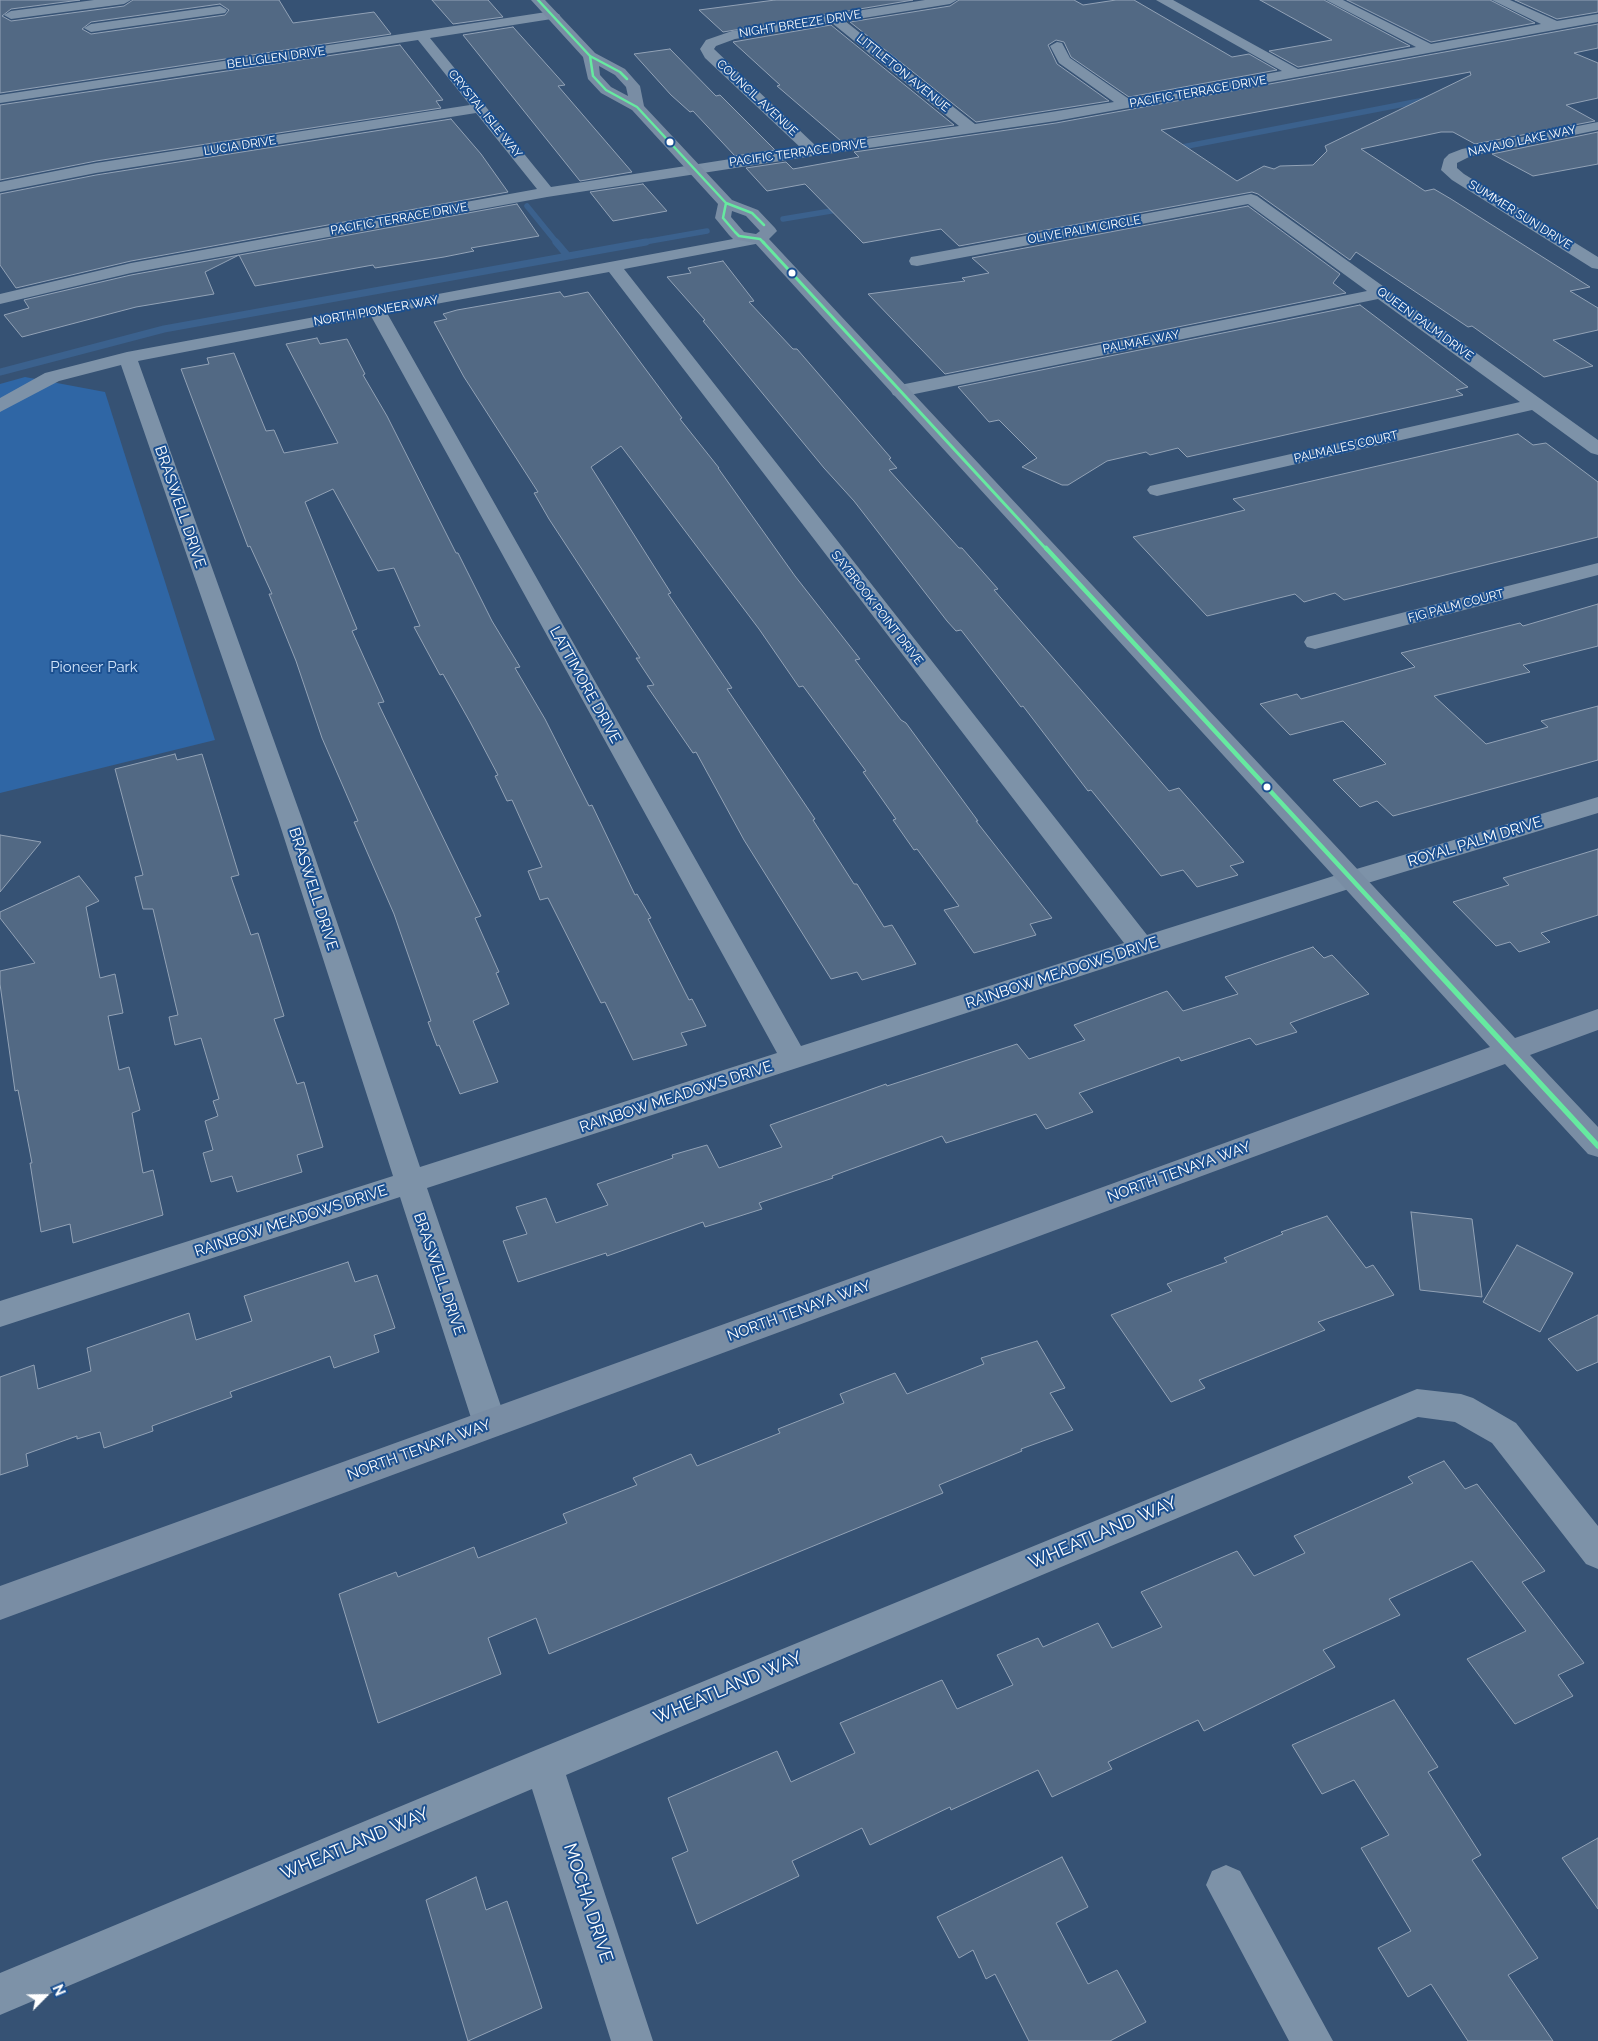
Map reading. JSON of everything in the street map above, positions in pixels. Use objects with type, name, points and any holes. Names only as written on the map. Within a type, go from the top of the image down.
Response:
[{"type":"main road","points":[[538,0],[590,56],[620,72],[633,86],[637,107]]},
{"type":"main road","points":[[590,56],[593,76],[606,90],[637,107],[726,203],[752,213],[770,231],[760,239]]},
{"type":"main road","points":[[726,203],[722,218],[739,236],[760,239],[1598,1146]]},
{"type":"main road","name":"NORTH TENAYA WAY","points":[[0,1603],[1598,1019]]},
{"type":"street","points":[[6,0],[16,29]]},
{"type":"street","points":[[11,15],[126,0],[140,21]]},
{"type":"street","name":"NIGHT BREEZE DRIVE","points":[[711,43],[732,35],[950,0]]},
{"type":"street","points":[[1163,0],[1297,74]]},
{"type":"street","points":[[1333,0],[1430,49]]},
{"type":"street","points":[[1499,0],[1556,26]]},
{"type":"street","points":[[91,28],[220,10]]},
{"type":"street","name":"BELLGLEN DRIVE","points":[[0,98],[552,15]]},
{"type":"street","name":"LITTLETON AVENUE","points":[[835,18],[971,128]]},
{"type":"street","name":"PACIFIC TERRACE DRIVE","points":[[0,299],[131,268],[547,192],[813,151],[1056,117],[1598,18]]},
{"type":"street","name":"CRYSTAL ISLE WAY","points":[[422,36],[547,192]]},
{"type":"street","name":"COUNCIL AVENUE","points":[[711,43],[707,49],[710,55],[813,151]]},
{"type":"street","points":[[1057,46],[1064,60],[1128,105]]},
{"type":"street","name":"LUCIA DRIVE","points":[[0,188],[96,168],[481,108]]},
{"type":"street","name":"NAVAJO LAKE WAY","points":[[1449,162],[1454,157],[1467,152],[1598,126]]},
{"type":"street","name":"SUMMER SUN DRIVE","points":[[1449,162],[1449,170],[1458,177],[1598,264]]},
{"type":"street","name":"OLIVE PALM CIRCLE","points":[[917,261],[1252,199]]},
{"type":"street","name":"QUEEN PALM DRIVE","points":[[1252,199],[1598,449]]},
{"type":"street","name":"NORTH PIONEER WAY","points":[[0,406],[52,377],[127,357],[760,239]]},
{"type":"street","points":[[1572,248],[1598,242]]},
{"type":"street","name":"SAYBROOK POINT DRIVE","points":[[614,267],[1142,947]]},
{"type":"street","name":"PALMAE WAY","points":[[900,391],[1382,294]]},
{"type":"street","name":"LATTIMORE DRIVE","points":[[377,311],[794,1059]]},
{"type":"street","name":"BRASWELL DRIVE","points":[[127,357],[290,819],[490,1424]]},
{"type":"street","name":"PALMALES COURT","points":[[1157,490],[1536,404]]},
{"type":"street","name":"FIG PALM COURT","points":[[1315,642],[1598,569]]},
{"type":"street","name":"ROYAL PALM DRIVE","points":[[1352,879],[1598,805]]},
{"type":"street","name":"RAINBOW MEADOWS DRIVE","points":[[0,1314],[1352,879]]},
{"type":"street","name":"WHEATLAND WAY","points":[[0,1994],[544,1765],[1417,1403],[1461,1408],[1504,1433],[1598,1553]]},
{"type":"street","name":"MOCHA DRIVE","points":[[544,1765],[632,2041]]},
{"type":"street","points":[[1226,1885],[1312,2041]]},
{"type":"green space","name":"Pioneer Park","points":[[25,377],[105,392],[215,740],[0,793],[0,384]]},
{"type":"building","points":[[0,0],[80,0],[11,9],[2,16],[11,21],[124,6],[133,0],[279,0],[293,23],[374,12],[391,34],[0,93]],"holes":[[[220,4],[229,10],[225,15],[91,34],[82,29],[91,22]]]},
{"type":"building","points":[[432,0],[488,0],[503,17],[453,24]]},
{"type":"building","points":[[775,0],[913,0],[723,32],[699,10]]},
{"type":"building","points":[[959,0],[1074,0],[1083,5],[1116,0],[1134,0],[1232,57],[1249,54],[1277,70],[1129,97],[1071,57],[1064,42],[1056,40],[1048,45],[1057,64],[1109,101],[976,122],[850,22],[950,6]]},
{"type":"building","points":[[1260,0],[1324,0],[1410,46],[1298,67],[1269,51],[1332,40]]},
{"type":"building","points":[[1347,0],[1490,0],[1535,23],[1431,42]]},
{"type":"building","points":[[1515,0],[1598,0],[1598,12],[1557,19]]},
{"type":"building","points":[[1598,24],[1598,48],[1574,53],[1598,63],[1598,98],[1566,105],[1595,121],[1475,144],[1453,132],[1441,132],[1361,149],[1425,191],[1434,189],[1451,199],[1590,287],[1570,291],[1598,308],[1598,330],[1553,340],[1593,366],[1544,377],[1472,326],[1468,327],[1356,252],[1350,260],[1258,194],[1252,192],[959,246],[941,229],[863,243],[805,184],[767,191],[746,168],[786,162],[793,169],[859,157],[854,152],[1056,123]],"holes":[[[1470,72],[1471,75],[1325,146],[1327,151],[1313,165],[1280,166],[1274,169],[1264,166],[1237,181],[1161,130]]]},
{"type":"building","points":[[831,25],[954,125],[841,141],[777,86],[780,85],[733,42]]},
{"type":"building","points":[[513,27],[565,85],[558,86],[632,172],[580,181],[463,35]]},
{"type":"building","points":[[400,45],[443,100],[436,101],[441,108],[96,161],[0,180],[0,105]]},
{"type":"building","points":[[670,49],[716,96],[720,95],[775,150],[735,156],[693,111],[690,112],[671,95],[634,54]]},
{"type":"building","points":[[451,119],[481,154],[508,192],[131,261],[16,288],[0,265],[0,194],[96,175]]},
{"type":"building","points":[[1598,132],[1598,164],[1533,176],[1492,154]]},
{"type":"building","points":[[643,184],[667,211],[613,221],[590,192]]},
{"type":"building","points":[[517,204],[539,236],[471,248],[474,251],[444,257],[375,268],[373,265],[255,286],[239,255]]},
{"type":"building","points":[[1248,206],[1340,274],[1333,283],[1346,293],[945,374],[868,294],[965,281],[962,278],[989,273],[972,258]]},
{"type":"building","points":[[239,255],[205,272],[214,294],[136,307],[22,337],[4,315],[29,308],[24,300],[131,275]]},
{"type":"building","points":[[723,261],[754,301],[749,302],[793,349],[797,349],[891,458],[889,459],[897,468],[889,470],[998,589],[994,590],[1169,791],[1179,788],[1244,862],[1230,866],[1238,875],[1197,887],[1183,870],[1161,876],[1091,790],[1088,791],[1023,706],[1021,707],[961,630],[956,631],[947,621],[854,501],[824,468],[703,321],[705,320],[667,277],[691,273],[688,268]]},
{"type":"building","points":[[560,292],[564,297],[588,292],[682,418],[680,419],[719,468],[795,576],[860,659],[855,660],[901,720],[906,723],[978,821],[976,821],[1052,918],[1030,924],[1036,935],[974,953],[944,910],[959,906],[917,849],[914,850],[893,820],[896,819],[863,772],[866,771],[803,686],[799,687],[759,629],[621,446],[591,467],[671,593],[668,594],[732,688],[727,689],[815,819],[813,820],[854,884],[857,884],[884,927],[892,925],[916,964],[862,980],[857,972],[831,979],[744,840],[696,752],[693,753],[647,686],[654,685],[636,658],[640,658],[549,519],[534,493],[538,492],[464,377],[434,322],[447,319],[443,314],[457,310]]},
{"type":"building","points":[[1360,305],[1468,387],[1456,390],[1463,395],[1187,457],[1178,448],[1150,455],[1146,452],[1107,461],[1068,485],[1062,485],[1022,467],[1037,458],[999,420],[989,422],[958,387]]},
{"type":"building","points":[[317,338],[320,344],[347,339],[365,374],[363,375],[387,416],[456,553],[458,553],[492,621],[520,667],[515,668],[545,719],[589,806],[592,805],[635,895],[637,894],[651,918],[648,919],[689,1000],[692,999],[706,1026],[681,1033],[687,1045],[633,1060],[605,1002],[601,1003],[548,898],[540,900],[528,871],[542,867],[512,800],[507,801],[495,776],[498,775],[470,722],[443,674],[440,675],[414,627],[420,626],[394,568],[378,571],[333,489],[305,502],[357,629],[352,631],[384,702],[378,703],[481,916],[475,918],[499,972],[496,973],[509,1004],[473,1021],[498,1082],[460,1094],[439,1045],[437,1046],[428,1022],[431,1021],[394,914],[354,822],[358,821],[322,738],[296,661],[269,594],[272,594],[250,546],[248,547],[181,369],[209,364],[207,358],[234,353],[266,431],[274,430],[284,453],[338,443],[286,344]]},
{"type":"building","points":[[1518,434],[1533,445],[1546,443],[1598,482],[1598,537],[1344,600],[1335,593],[1304,602],[1295,594],[1207,616],[1133,537],[1245,510],[1233,499]]},
{"type":"building","points":[[1598,604],[1598,646],[1523,665],[1530,672],[1434,696],[1486,744],[1548,727],[1541,721],[1598,706],[1598,760],[1393,816],[1377,801],[1360,807],[1333,780],[1386,764],[1343,721],[1290,735],[1260,704],[1297,694],[1301,699],[1415,667],[1401,653],[1520,623],[1523,626]]},
{"type":"building","points":[[175,754],[177,760],[202,754],[239,875],[231,877],[251,935],[258,933],[284,1016],[274,1019],[297,1084],[304,1082],[323,1147],[297,1155],[302,1172],[237,1192],[232,1176],[211,1182],[203,1153],[213,1150],[205,1121],[218,1116],[213,1101],[219,1099],[201,1038],[175,1045],[169,1017],[178,1015],[153,909],[143,909],[135,877],[143,875],[115,769]]},
{"type":"building","points":[[0,835],[41,842],[0,892]]},
{"type":"building","points":[[1598,849],[1598,915],[1541,933],[1550,942],[1519,952],[1510,942],[1496,946],[1453,902],[1509,885],[1503,878]]},
{"type":"building","points":[[79,876],[99,901],[86,907],[100,978],[115,974],[123,1013],[108,1016],[119,1070],[129,1067],[140,1110],[132,1113],[143,1173],[153,1170],[163,1215],[73,1243],[70,1224],[41,1232],[30,1163],[32,1163],[18,1090],[15,1091],[0,984],[0,971],[35,963],[0,918],[0,912]]},
{"type":"building","points":[[1313,947],[1324,958],[1332,955],[1369,994],[1290,1023],[1297,1032],[1256,1045],[1250,1038],[1181,1061],[1179,1057],[1079,1093],[1093,1112],[1046,1129],[1036,1114],[946,1143],[942,1136],[832,1176],[833,1178],[759,1203],[762,1209],[705,1227],[703,1222],[607,1256],[606,1253],[518,1282],[503,1241],[527,1234],[516,1207],[546,1198],[556,1223],[608,1205],[597,1184],[673,1158],[672,1155],[707,1145],[719,1168],[782,1147],[770,1125],[886,1084],[887,1086],[1017,1044],[1029,1059],[1085,1040],[1074,1025],[1167,991],[1183,1011],[1238,994],[1225,977]]},
{"type":"building","points":[[1411,1212],[1472,1219],[1482,1297],[1420,1290]]},
{"type":"building","points":[[1327,1216],[1366,1268],[1373,1265],[1394,1295],[1318,1322],[1325,1330],[1199,1380],[1205,1388],[1171,1402],[1111,1315],[1172,1291],[1167,1284],[1227,1262],[1224,1258],[1283,1234],[1281,1232]]},
{"type":"building","points":[[1517,1245],[1573,1273],[1540,1332],[1483,1302]]},
{"type":"building","points":[[348,1262],[355,1282],[377,1275],[395,1328],[374,1335],[379,1352],[334,1368],[330,1356],[230,1392],[232,1397],[152,1426],[153,1431],[104,1448],[100,1432],[77,1439],[77,1436],[26,1454],[28,1466],[0,1475],[0,1377],[34,1365],[38,1389],[91,1371],[87,1348],[189,1313],[196,1340],[252,1321],[244,1296]]},
{"type":"building","points":[[1598,1315],[1598,1362],[1577,1371],[1548,1339]]},
{"type":"building","points":[[1037,1341],[1065,1388],[1050,1393],[1073,1430],[1021,1449],[1022,1451],[939,1485],[943,1493],[549,1654],[536,1618],[488,1638],[501,1674],[378,1723],[339,1594],[396,1572],[398,1577],[474,1547],[478,1558],[567,1523],[563,1514],[637,1485],[633,1478],[691,1454],[697,1466],[780,1433],[778,1429],[844,1403],[840,1394],[895,1373],[907,1394],[984,1364],[981,1358]]},
{"type":"building","points":[[1444,1461],[1465,1489],[1477,1484],[1545,1571],[1522,1582],[1584,1663],[1558,1675],[1573,1696],[1515,1724],[1467,1659],[1526,1631],[1472,1561],[1389,1599],[1400,1615],[1323,1650],[1335,1667],[1204,1731],[1198,1720],[1108,1762],[1112,1769],[1052,1797],[1038,1770],[951,1810],[950,1807],[870,1845],[862,1828],[792,1861],[799,1876],[697,1924],[672,1858],[688,1851],[668,1798],[777,1751],[791,1782],[855,1753],[840,1723],[942,1680],[957,1709],[1013,1685],[997,1655],[1038,1638],[1043,1647],[1098,1623],[1112,1648],[1162,1627],[1141,1592],[1237,1551],[1254,1576],[1305,1553],[1294,1536],[1413,1483],[1408,1477]]},
{"type":"building","points":[[1394,1700],[1438,1767],[1428,1772],[1481,1855],[1472,1860],[1538,1958],[1508,1975],[1553,2041],[1468,2041],[1431,1984],[1408,1997],[1378,1948],[1411,1931],[1361,1848],[1389,1835],[1354,1780],[1322,1794],[1292,1745]]},
{"type":"building","points":[[1598,1838],[1598,1909],[1562,1858]]},
{"type":"building","points":[[1062,1857],[1088,1907],[1056,1923],[1088,1984],[1117,1970],[1146,2022],[1110,2041],[1029,2041],[995,1974],[986,1979],[973,1950],[959,1958],[937,1917]]},
{"type":"building","points":[[476,1877],[486,1910],[507,1901],[542,2008],[468,2041],[426,1900]]},
{"type":"waterway","points":[[1172,149],[1430,99]]},
{"type":"waterway","points":[[527,206],[557,243]]},
{"type":"waterway","points":[[783,219],[843,209]]},
{"type":"waterway","points":[[639,243],[707,231]]},
{"type":"waterway","points":[[556,242],[567,255]]},
{"type":"waterway","points":[[0,372],[164,329],[646,242]]},
{"type":"transit line","points":[[538,0],[590,56],[620,72],[627,79]]},
{"type":"transit line","points":[[590,56],[593,76],[606,90],[637,107],[726,203],[752,213],[764,225]]},
{"type":"transit line","points":[[726,203],[723,218],[735,232],[739,236],[760,239],[1598,1146]]}]
